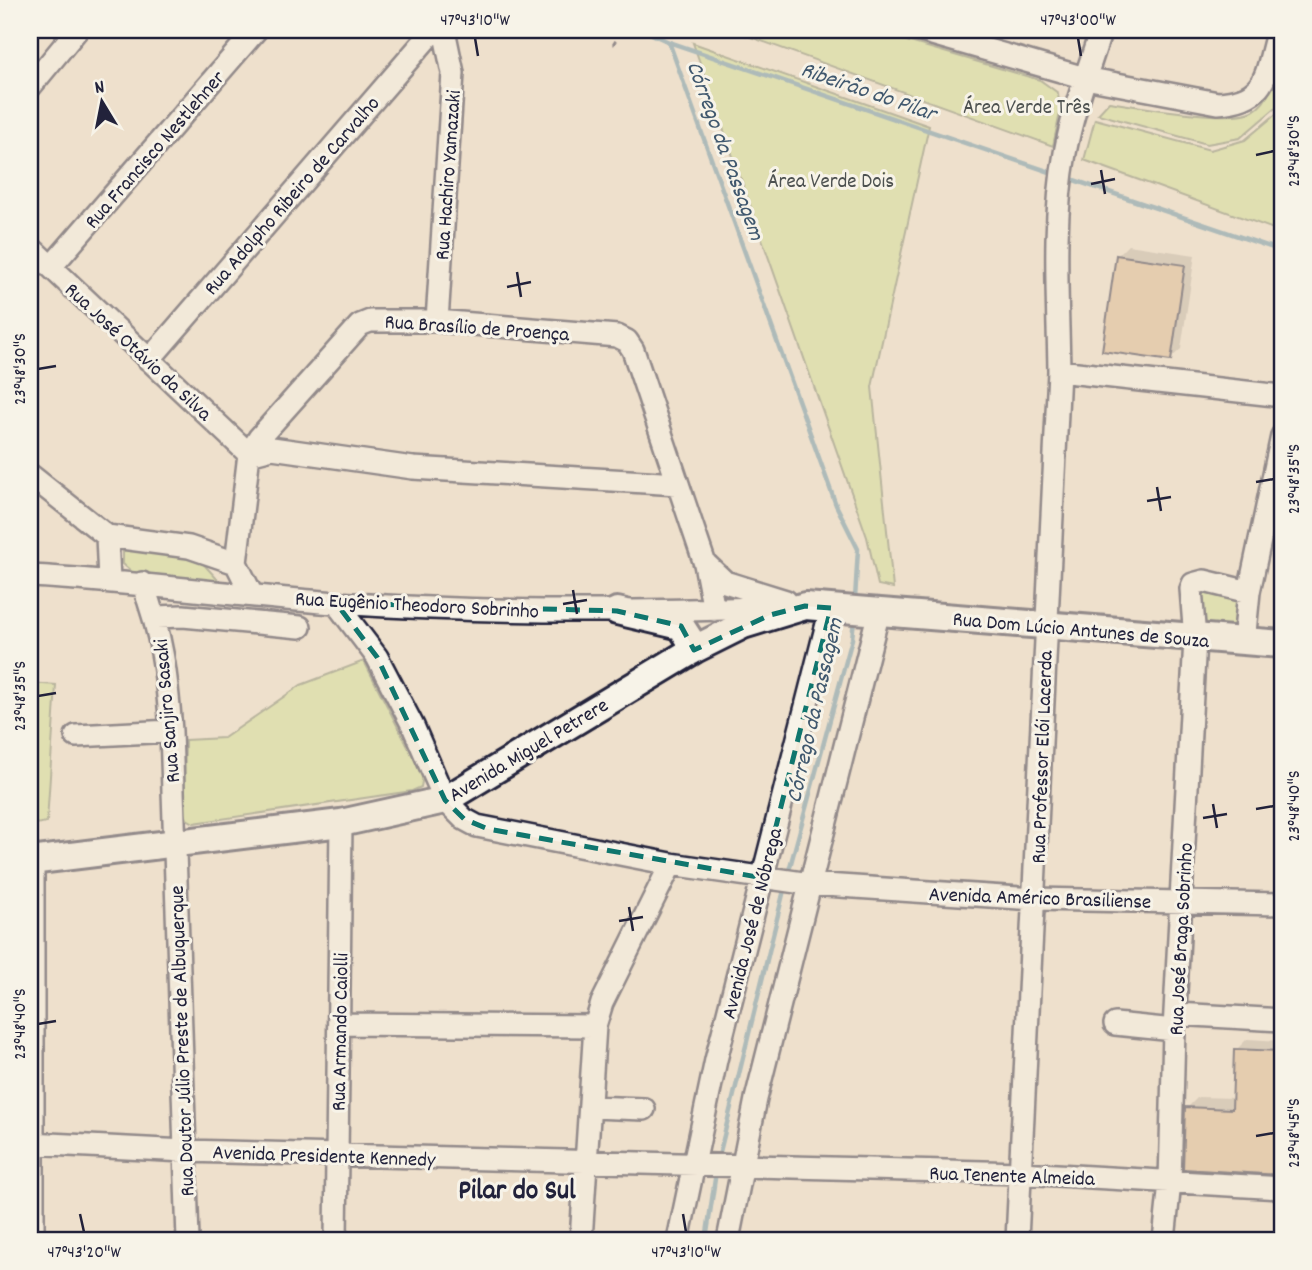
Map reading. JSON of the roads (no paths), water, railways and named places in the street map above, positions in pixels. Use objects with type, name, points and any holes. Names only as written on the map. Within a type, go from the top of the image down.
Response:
[{"type":"main road","name":"Avenida Miguel Petrere","points":[[32,860],[341,823],[445,800],[690,652],[743,625],[805,606],[836,608]]},
{"type":"main road","name":"Rua Dom Lúcio Antunes de Souza","points":[[836,608],[1046,628],[1282,644]]},
{"type":"main road","points":[[617,611],[681,626],[690,640],[690,652]]},
{"type":"street","points":[[30,87],[77,30]]},
{"type":"street","name":"Rua Francisco Nestlehner","points":[[51,267],[256,30]]},
{"type":"street","name":"Rua Adolpho Ribeiro de Carvalho","points":[[149,360],[434,30]]},
{"type":"street","name":"Rua Hachiro Yamazaki","points":[[437,321],[453,73],[444,30]]},
{"type":"street","points":[[918,30],[954,35],[1086,78],[1218,103],[1238,102],[1251,96],[1261,86],[1278,30]]},
{"type":"street","points":[[1086,78],[1101,30]]},
{"type":"street","name":"Rua Professor Elói Lacerda","points":[[1017,1240],[1059,371],[1058,236],[1065,156],[1075,107],[1086,78]]},
{"type":"street","name":"Rua José Otávio da Silva","points":[[30,247],[249,454]]},
{"type":"street","name":"Rua Brasílio de Proença","points":[[236,563],[249,454],[259,438],[360,326],[370,321],[437,321],[617,336],[627,341],[633,350],[678,484]]},
{"type":"street","points":[[1059,371],[1282,396]]},
{"type":"street","points":[[1244,642],[1249,592],[1282,436]]},
{"type":"street","points":[[249,454],[272,448],[413,468],[678,484],[705,564],[714,610]]},
{"type":"street","points":[[30,475],[107,536],[188,547],[236,563],[253,595]]},
{"type":"street","points":[[107,536],[109,580]]},
{"type":"street","points":[[705,564],[725,582],[805,606]]},
{"type":"street","name":"Rua Eugênio Theodoro Sobrinho","points":[[30,576],[109,580],[336,603],[617,611],[805,606]]},
{"type":"street","name":"Rua José Braga Sobrinho","points":[[1164,1240],[1170,1182],[1175,1022],[1195,639],[1191,589],[1193,584],[1204,581],[1249,592]]},
{"type":"street","name":"Rua Sanjiro Sasaki","points":[[142,583],[155,617],[166,659],[171,731],[173,842]]},
{"type":"street","points":[[336,603],[377,657],[413,726],[445,800],[464,819],[477,826],[671,864],[769,879]]},
{"type":"street","name":"Avenida José de Nóbrega","points":[[678,1240],[699,1166],[716,1060],[769,879],[794,746],[836,608]]},
{"type":"street","points":[[728,1240],[736,1167],[804,883],[874,611]]},
{"type":"street","points":[[155,617],[183,616],[300,627]]},
{"type":"street","points":[[76,736],[171,731]]},
{"type":"street","name":"Rua Armando Caiolli","points":[[336,1240],[341,823]]},
{"type":"street","name":"Rua Doutor Júlio Preste de Albuquerque","points":[[173,842],[188,1240]]},
{"type":"street","points":[[32,860],[33,1240]]},
{"type":"street","points":[[581,1240],[595,1026],[601,1003],[671,864]]},
{"type":"street","name":"Avenida Américo Brasiliense","points":[[769,879],[1035,899],[1282,904]]},
{"type":"street","points":[[1115,1024],[1282,1020]]},
{"type":"street","points":[[339,1024],[595,1026]]},
{"type":"street","points":[[591,1107],[644,1109]]},
{"type":"street","name":"Avenida Presidente Kennedy","points":[[31,1143],[185,1151],[699,1166]]},
{"type":"street","name":"Rua Tenente Almeida","points":[[699,1166],[1022,1173],[1282,1188]]},
{"type":"waterway","name":"Ribeirão do Pilar","points":[[643,30],[669,42],[1056,174]]},
{"type":"waterway","name":"Córrego da Passagem","points":[[669,42],[836,505],[858,549],[855,599]]},
{"type":"waterway","name":"Ribeirão do Pilar","points":[[1068,178],[1282,251]]},
{"type":"waterway","name":"Córrego da Passagem","points":[[788,874],[852,639],[854,619]]},
{"type":"waterway","name":"Córrego da Passagem","points":[[718,1160],[785,886]]},
{"type":"waterway","name":"Córrego da Passagem","points":[[706,1240],[716,1172]]},
{"type":"district","name":"Pilar do Sul","points":[[517,1188]]},
{"type":"park label","name":"Área Verde Três","points":[[1027,106]]},
{"type":"park label","name":"Área Verde Dois","points":[[831,180]]}]
